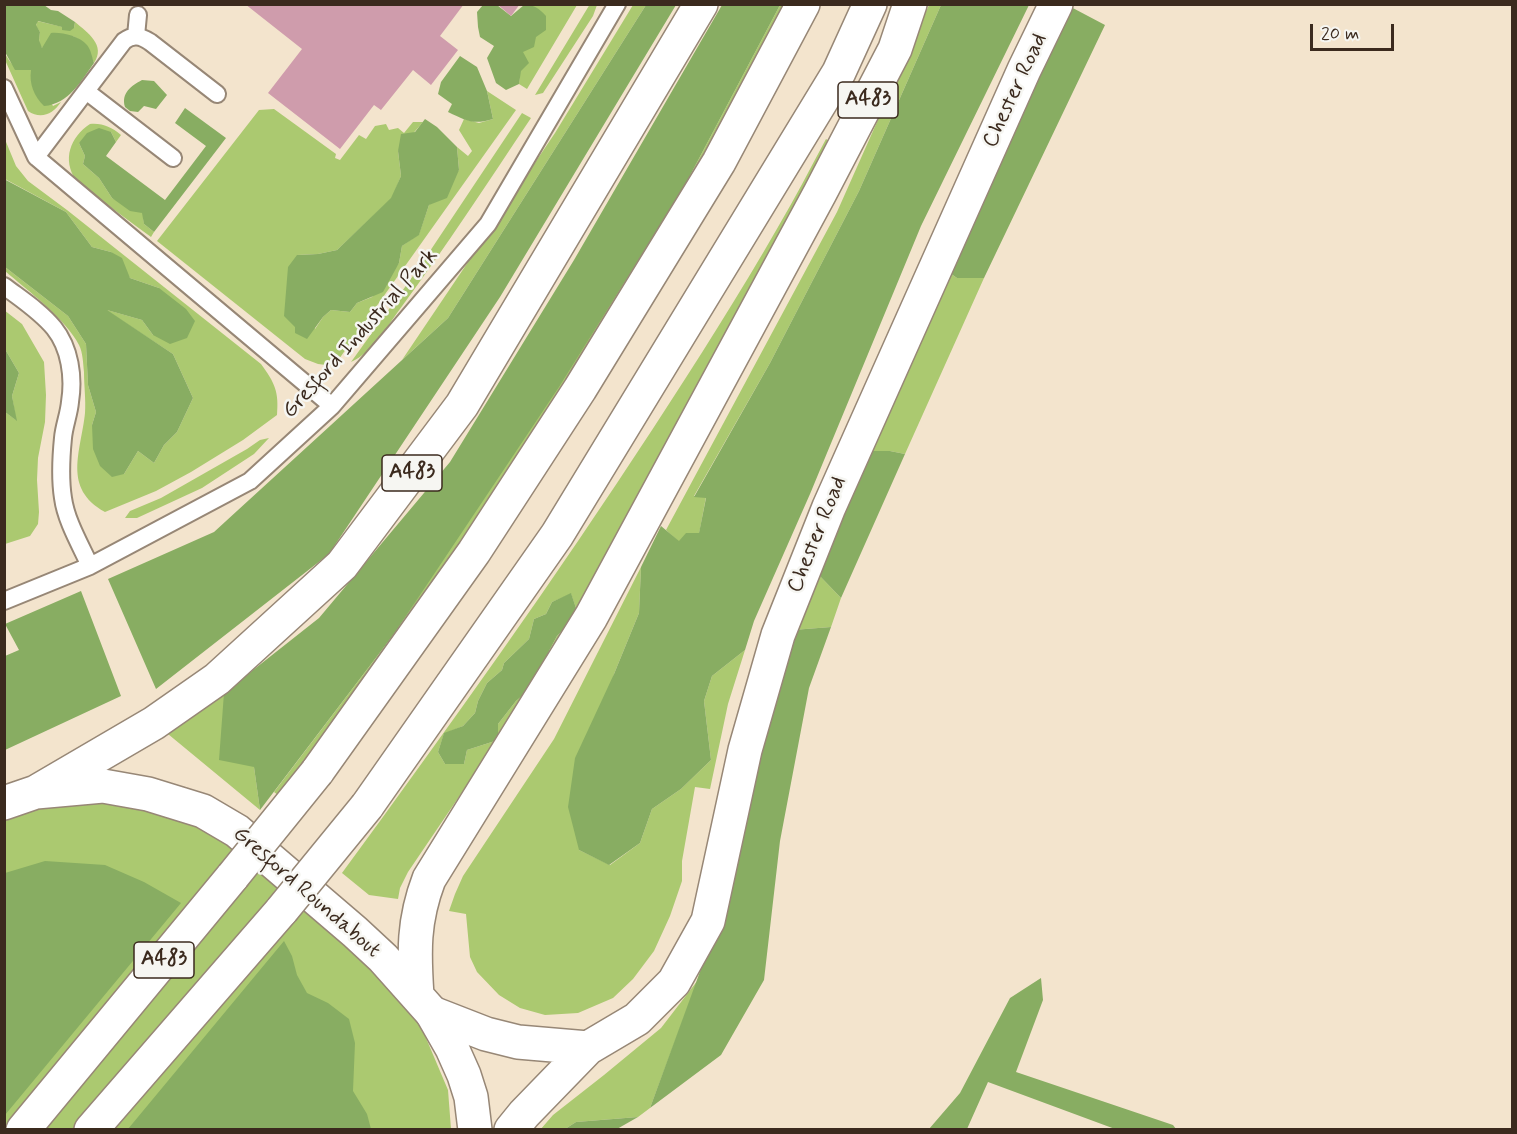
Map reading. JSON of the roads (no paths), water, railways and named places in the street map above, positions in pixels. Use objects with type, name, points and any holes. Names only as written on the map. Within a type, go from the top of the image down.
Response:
[{"type":"main road","name":"A483","points":[[36,792],[154,723],[217,679],[342,565],[462,405],[701,4]]},
{"type":"main road","name":"A483","points":[[23,1130],[317,772],[474,552],[580,389],[719,162],[803,4]]},
{"type":"main road","name":"A483","points":[[91,1130],[282,910],[367,806],[557,535],[839,72],[870,4]]},
{"type":"main road","name":"A483","points":[[424,1004],[414,954],[421,900],[429,879],[591,617],[793,247],[895,49],[910,4]]},
{"type":"main road","name":"Chester Road","points":[[511,1130],[588,1048],[637,1019],[674,982],[708,921],[745,750],[778,635],[829,507],[1024,70],[1056,4]]},
{"type":"main road","name":"Gresford Roundabout","points":[[4,803],[36,792],[103,786],[148,794],[203,811],[237,831],[346,923],[383,958],[424,1004],[452,1048],[464,1075],[471,1097],[475,1130]]},
{"type":"main road","points":[[424,1004],[486,1034],[518,1042],[588,1048]]},
{"type":"lane","name":"Gresford Industrial Park","points":[[4,601],[90,566],[250,481],[332,406],[488,224],[614,7]]},
{"type":"lane","points":[[136,36],[138,15]]},
{"type":"lane","points":[[36,157],[129,37],[143,37],[216,94]]},
{"type":"lane","points":[[4,88],[36,157],[332,406]]},
{"type":"lane","points":[[86,91],[173,158]]},
{"type":"lane","points":[[4,286],[39,313],[55,329],[66,348],[72,388],[63,437],[61,472],[63,500],[72,527],[90,566]]}]
